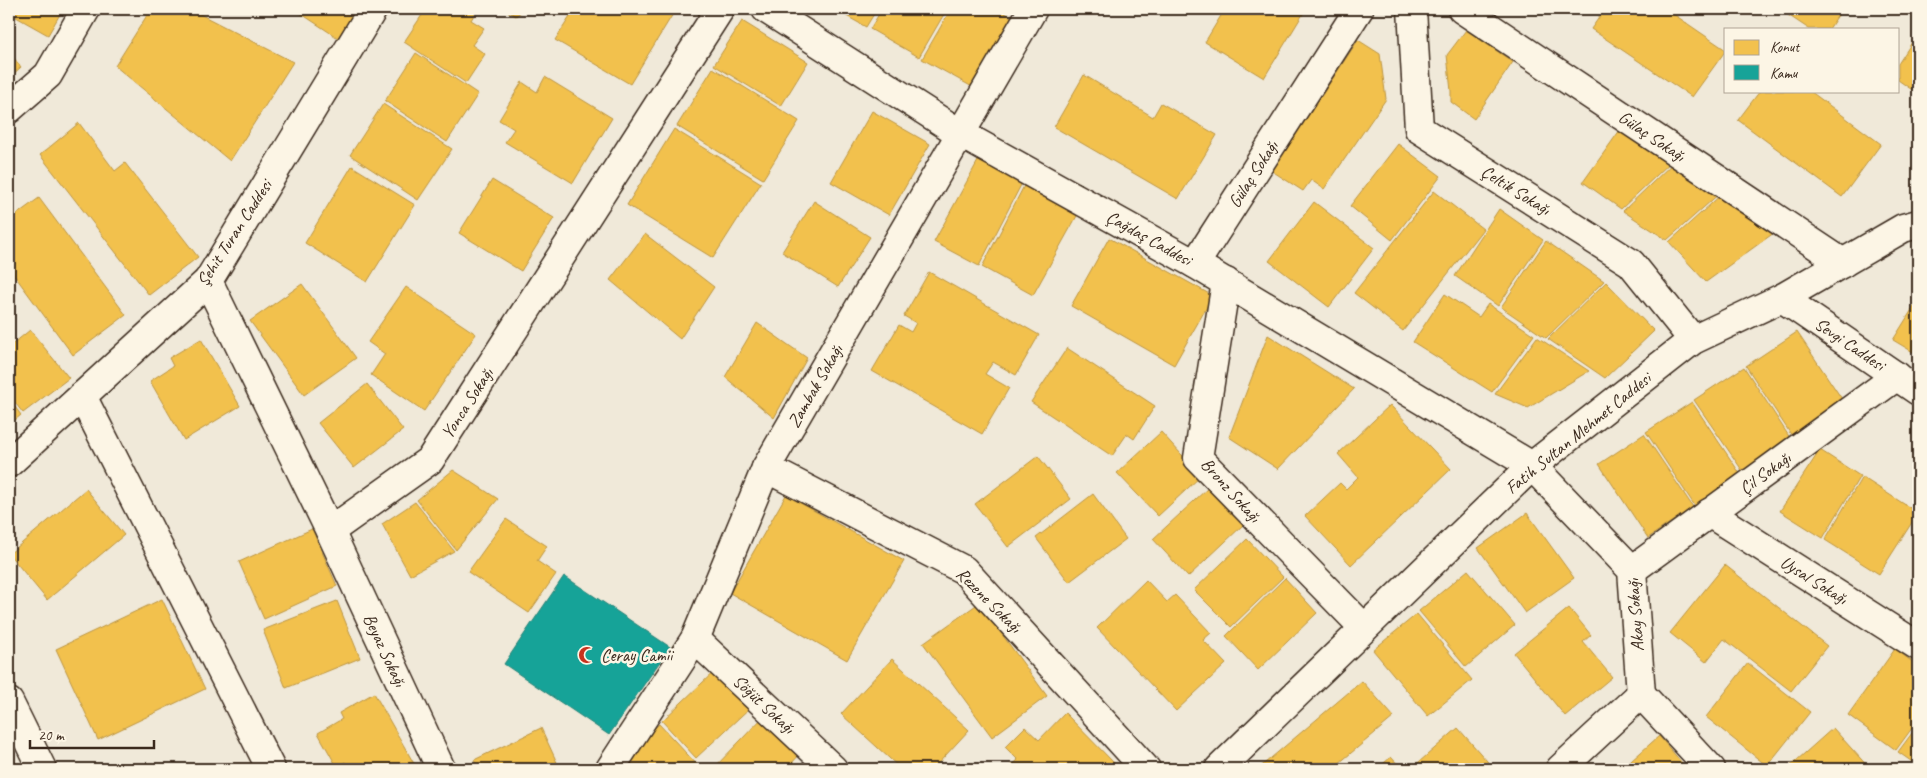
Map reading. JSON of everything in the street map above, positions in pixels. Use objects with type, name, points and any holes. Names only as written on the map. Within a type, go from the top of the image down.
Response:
[{"type":"street","points":[[9,109],[48,76],[86,9]]},
{"type":"street","name":"Şehit Turan Caddesi","points":[[9,463],[208,281],[373,9]]},
{"type":"street","name":"Yonca Sokağı","points":[[330,531],[430,460],[720,9]]},
{"type":"street","name":"Çağdaş Caddesi","points":[[766,9],[961,134],[1226,282],[1532,466]]},
{"type":"street","name":"Zambak Sokağı","points":[[610,769],[695,639],[766,468],[1033,9]]},
{"type":"street","name":"Gülaç Sokağı","points":[[1195,264],[1360,9]]},
{"type":"street","name":"Çeltik Sokağı","points":[[1412,9],[1419,129],[1630,262],[1693,340]]},
{"type":"street","name":"Gülaç Sokağı","points":[[1462,9],[1843,263]]},
{"type":"street","name":"Fatih Sultan Mehmet Caddesi","points":[[1219,769],[1532,466],[1693,340],[1782,298],[1903,228],[1918,224]]},
{"type":"street","points":[[208,281],[330,531]]},
{"type":"street","name":"Bronz Sokağı","points":[[1226,282],[1198,458],[1364,628]]},
{"type":"street","name":"Sevgi Caddesi","points":[[1782,298],[1908,384]]},
{"type":"street","name":"Çil Sokağı","points":[[1632,570],[1710,513],[1908,384]]},
{"type":"street","points":[[82,396],[271,769]]},
{"type":"street","name":"Akay Sokağı","points":[[1532,466],[1632,570],[1641,694]]},
{"type":"street","name":"Rezene Sokağı","points":[[766,468],[964,570],[1146,769]]},
{"type":"street","name":"Uysal Sokağı","points":[[1710,513],[1918,646]]},
{"type":"street","name":"Beyaz Sokağı","points":[[330,531],[441,769]]},
{"type":"street","name":"Söğüt Sokağı","points":[[695,639],[833,769]]},
{"type":"street","points":[[1560,769],[1641,694],[1711,769]]},
{"type":"street","points":[[9,702],[42,769]]},
{"type":"building: Konut","points":[[9,9],[63,9],[48,35],[9,13]]},
{"type":"building: Konut","points":[[151,9],[190,9],[293,62],[230,161],[115,66]]},
{"type":"building: Konut","points":[[294,9],[357,9],[338,38]]},
{"type":"building: Konut","points":[[426,9],[477,10],[471,20],[484,28],[472,45],[485,54],[466,83],[404,42]]},
{"type":"building: Konut","points":[[504,9],[524,9],[516,16]]},
{"type":"building: Konut","points":[[575,9],[676,9],[630,84],[555,40]]},
{"type":"building: Konut","points":[[834,9],[877,9],[866,27]]},
{"type":"building: Konut","points":[[882,9],[947,9],[919,57],[870,29]]},
{"type":"building: Konut","points":[[951,9],[998,9],[1017,20],[976,89],[922,59]]},
{"type":"building: Konut","points":[[1225,9],[1306,9],[1264,78],[1205,42]]},
{"type":"building: Konut","points":[[1605,9],[1666,9],[1724,49],[1724,53],[1692,97],[1591,29]]},
{"type":"building: Konut","points":[[1779,9],[1842,9],[1830,28],[1808,28]]},
{"type":"building: Konut","points":[[742,21],[808,62],[781,106],[714,65]]},
{"type":"building: Konut","points":[[1466,30],[1513,62],[1474,119],[1451,102],[1447,55]]},
{"type":"building: Konut","points":[[1918,33],[1918,94],[1900,81],[1900,61]]},
{"type":"building: Konut","points":[[1358,40],[1380,54],[1386,99],[1324,189],[1311,180],[1303,191],[1272,171]]},
{"type":"building: Konut","points":[[9,52],[21,67],[9,78]]},
{"type":"building: Konut","points":[[416,53],[478,94],[447,142],[385,101]]},
{"type":"building: Konut","points":[[713,68],[799,121],[763,179],[677,126]]},
{"type":"building: Konut","points":[[1084,75],[1153,117],[1161,103],[1217,135],[1178,199],[1054,127]]},
{"type":"building: Konut","points":[[545,77],[612,118],[573,183],[505,142],[514,129],[499,120],[522,82],[537,92]]},
{"type":"building: Konut","points":[[1759,92],[1811,92],[1881,144],[1842,197],[1738,120]]},
{"type":"building: Konut","points":[[383,104],[452,149],[418,200],[350,155]]},
{"type":"building: Konut","points":[[872,111],[930,144],[889,215],[831,182]]},
{"type":"building: Konut","points":[[79,123],[115,171],[125,163],[198,257],[149,295],[40,155]]},
{"type":"building: Konut","points":[[1625,123],[1674,159],[1621,209],[1583,182]]},
{"type":"building: Konut","points":[[674,129],[761,183],[713,258],[627,205]]},
{"type":"building: Konut","points":[[1398,144],[1441,176],[1392,240],[1350,206]]},
{"type":"building: Konut","points":[[979,159],[1022,183],[979,266],[934,242]]},
{"type":"building: Konut","points":[[1676,160],[1721,192],[1667,240],[1623,211]]},
{"type":"building: Konut","points":[[352,166],[415,205],[367,282],[305,243]]},
{"type":"building: Konut","points":[[492,180],[554,218],[521,271],[459,233]]},
{"type":"building: Konut","points":[[1025,184],[1078,214],[1033,295],[982,267]]},
{"type":"building: Konut","points":[[1434,191],[1483,229],[1403,331],[1354,293]]},
{"type":"building: Konut","points":[[1723,193],[1778,230],[1706,282],[1669,242]]},
{"type":"building: Konut","points":[[39,198],[126,315],[73,355],[9,268],[9,220]]},
{"type":"building: Konut","points":[[814,201],[870,237],[838,287],[782,252]]},
{"type":"building: Konut","points":[[1314,202],[1374,248],[1329,307],[1269,261]]},
{"type":"building: Konut","points":[[1499,209],[1543,240],[1498,306],[1455,276]]},
{"type":"building: Konut","points":[[645,234],[714,287],[680,339],[610,280]]},
{"type":"building: Konut","points":[[1109,238],[1213,296],[1174,365],[1071,306]]},
{"type":"building: Konut","points":[[1546,241],[1604,281],[1546,338],[1501,307]]},
{"type":"building: Konut","points":[[929,272],[1039,335],[1016,375],[993,362],[985,374],[1009,388],[982,434],[872,371],[899,325],[911,332],[916,323],[904,316]]},
{"type":"building: Konut","points":[[1606,282],[1654,331],[1605,378],[1548,339]]},
{"type":"building: Konut","points":[[302,284],[356,358],[304,395],[250,321]]},
{"type":"building: Konut","points":[[406,287],[476,334],[424,411],[371,375],[385,354],[368,342]]},
{"type":"building: Konut","points":[[1445,294],[1479,317],[1488,304],[1534,335],[1492,392],[1413,342]]},
{"type":"building: Konut","points":[[1918,300],[1918,355],[1893,340]]},
{"type":"building: Konut","points":[[757,323],[807,358],[774,418],[725,377]]},
{"type":"building: Konut","points":[[30,330],[69,378],[23,413],[9,395],[9,347]]},
{"type":"building: Konut","points":[[1797,332],[1846,405],[1794,439],[1746,366]]},
{"type":"building: Konut","points":[[1268,335],[1354,389],[1278,469],[1229,437]]},
{"type":"building: Konut","points":[[1537,337],[1589,371],[1528,408],[1495,394]]},
{"type":"building: Konut","points":[[201,339],[240,406],[184,440],[150,381],[173,366],[169,358]]},
{"type":"building: Konut","points":[[1067,348],[1155,406],[1134,439],[1127,434],[1112,456],[1031,402]]},
{"type":"building: Konut","points":[[1744,367],[1792,441],[1744,473],[1694,400]]},
{"type":"building: Konut","points":[[367,384],[403,430],[354,468],[318,423]]},
{"type":"building: Konut","points":[[9,399],[21,415],[9,425]]},
{"type":"building: Konut","points":[[1692,402],[1741,475],[1695,506],[1646,432]]},
{"type":"building: Konut","points":[[1390,405],[1451,469],[1351,565],[1305,516],[1340,483],[1346,489],[1358,477],[1338,454]]},
{"type":"building: Konut","points":[[1161,432],[1201,476],[1158,516],[1117,473]]},
{"type":"building: Konut","points":[[1644,434],[1693,507],[1648,538],[1599,464]]},
{"type":"building: Konut","points":[[1820,450],[1860,476],[1823,538],[1780,511]]},
{"type":"building: Konut","points":[[1038,456],[1071,499],[1008,547],[975,504]]},
{"type":"building: Konut","points":[[453,470],[498,499],[456,550],[417,500]]},
{"type":"building: Konut","points":[[1862,477],[1918,513],[1879,574],[1825,540]]},
{"type":"building: Konut","points":[[1208,488],[1243,525],[1188,577],[1153,539]]},
{"type":"building: Konut","points":[[86,489],[124,535],[47,600],[9,554]]},
{"type":"building: Konut","points":[[1093,494],[1126,539],[1069,582],[1036,538]]},
{"type":"building: Konut","points":[[786,495],[904,561],[847,660],[730,593]]},
{"type":"building: Konut","points":[[415,502],[454,551],[410,575],[382,524]]},
{"type":"building: Konut","points":[[1527,513],[1574,578],[1525,613],[1478,548]]},
{"type":"building: Konut","points":[[506,519],[547,546],[537,561],[556,574],[529,613],[468,572]]},
{"type":"building: Konut","points":[[312,529],[337,586],[264,619],[239,562]]},
{"type":"building: Konut","points":[[1247,539],[1283,577],[1231,627],[1194,590]]},
{"type":"building: Konut","points":[[1725,565],[1827,646],[1791,691],[1724,639],[1706,662],[1670,633]]},
{"type":"building: Konut","points":[[1468,570],[1515,625],[1466,667],[1419,611]]},
{"type":"building: Konut","points":[[1285,578],[1317,613],[1258,670],[1226,636]]},
{"type":"building: Konut","points":[[1146,580],[1167,602],[1175,595],[1211,633],[1203,640],[1226,664],[1176,711],[1097,628]]},
{"type":"building: Konut","points":[[162,599],[205,689],[98,740],[56,649]]},
{"type":"building: Konut","points":[[337,601],[360,658],[286,688],[263,630]]},
{"type":"building: Konut","points":[[979,603],[1047,696],[992,737],[923,643]]},
{"type":"building: Konut","points":[[1569,608],[1591,635],[1583,642],[1612,677],[1565,716],[1514,653]]},
{"type":"building: Konut","points":[[1417,614],[1472,680],[1428,716],[1373,650]]},
{"type":"building: Konut","points":[[1895,649],[1918,666],[1918,720],[1896,750],[1848,715]]},
{"type":"building: Konut","points":[[892,659],[969,730],[933,769],[901,769],[841,714]]},
{"type":"building: Konut","points":[[1748,663],[1810,712],[1767,766],[1706,717]]},
{"type":"building: Konut","points":[[720,666],[755,703],[696,758],[662,721]]},
{"type":"building: Konut","points":[[1362,681],[1394,717],[1332,769],[1258,769]]},
{"type":"building: Konut","points":[[374,693],[417,769],[349,769],[345,762],[337,767],[318,733],[342,719],[339,713]]},
{"type":"building: Konut","points":[[767,713],[805,749],[787,768],[789,769],[713,769]]},
{"type":"building: Konut","points":[[1065,713],[1116,765],[1112,769],[1008,769],[1018,760],[1005,747],[1025,727],[1039,740]]},
{"type":"building: Konut","points":[[659,724],[701,769],[629,769],[621,761]]},
{"type":"building: Konut","points":[[1918,725],[1918,766],[1898,752]]},
{"type":"building: Konut","points":[[541,728],[560,769],[478,769],[474,760]]},
{"type":"building: Konut","points":[[1458,728],[1494,769],[1411,769]]},
{"type":"building: Konut","points":[[1833,728],[1870,769],[1787,769]]},
{"type":"building: Konut","points":[[1659,736],[1687,769],[1622,769]]},
{"type":"building: Konut","points":[[1391,757],[1402,769],[1377,769]]},
{"type":"building: Kamu","name":"Ceray Camii","points":[[564,576],[670,647],[609,735],[504,664]]},
{"type":"place","name":"Ceray Camii","points":[[587,655]]}]
